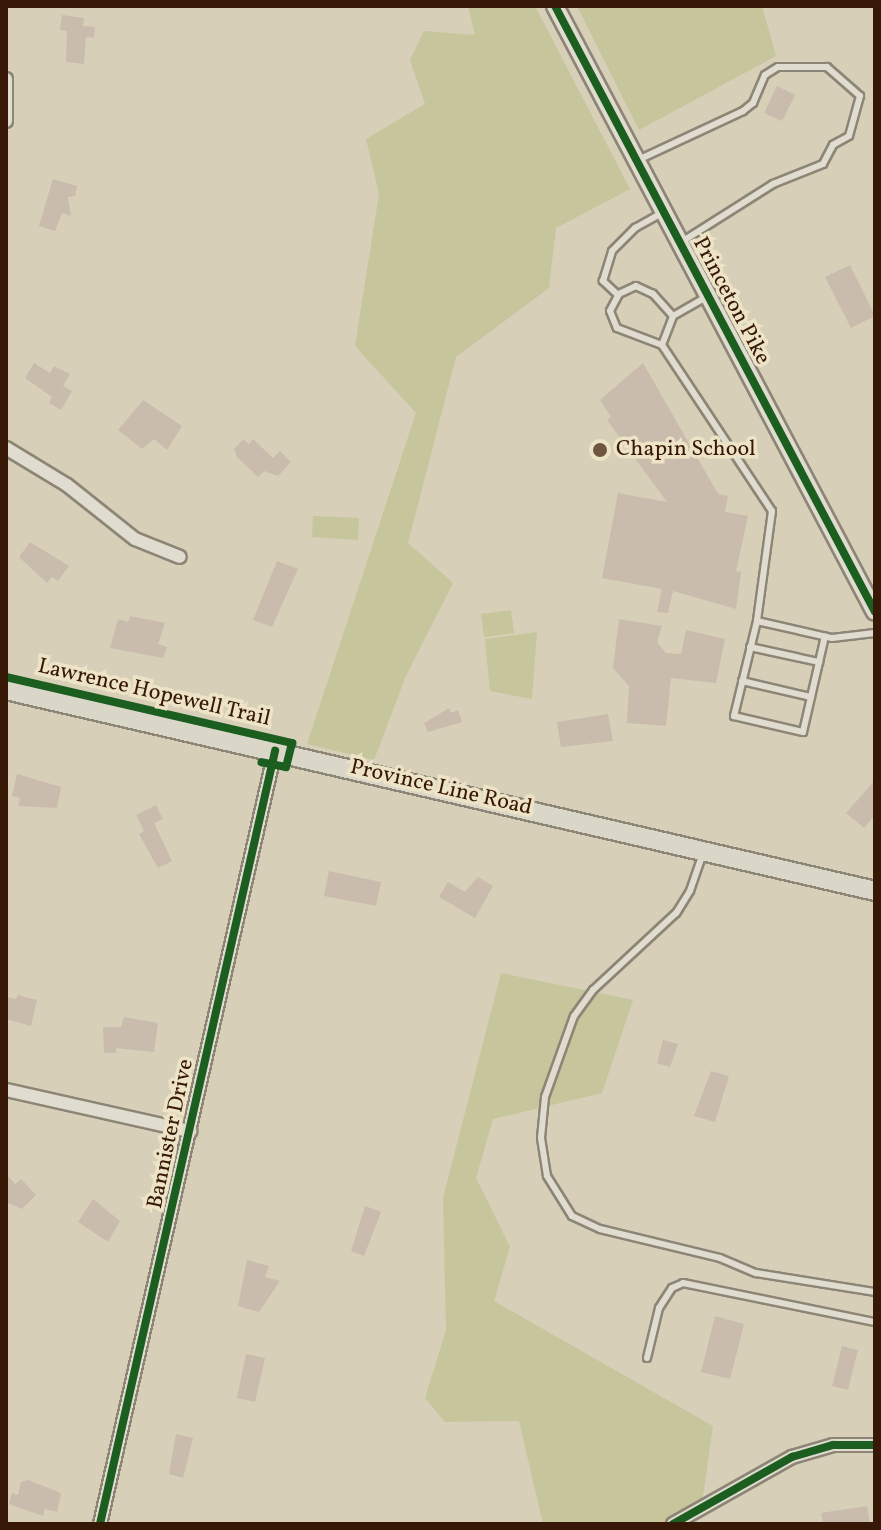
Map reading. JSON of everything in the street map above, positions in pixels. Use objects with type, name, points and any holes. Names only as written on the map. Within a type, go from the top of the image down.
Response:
[{"type":"main road","name":"Princeton Pike","points":[[555,6],[875,612]]},
{"type":"main road","name":"Province Line Road","points":[[6,690],[703,848],[875,891]]},
{"type":"street","points":[[6,79],[6,121]]},
{"type":"street","points":[[6,448],[67,485],[135,539],[180,557]]},
{"type":"street","name":"Bannister Drive","points":[[100,1524],[275,751]]},
{"type":"street","points":[[6,1090],[190,1131]]},
{"type":"street","points":[[673,1524],[792,1457],[833,1445],[875,1445]]},
{"type":"lane","points":[[636,160],[743,111],[753,103],[765,75],[778,67],[827,67],[860,96],[849,136],[833,145],[823,164],[773,184],[679,242]]},
{"type":"lane","points":[[618,295],[603,281],[612,251],[635,228],[664,212]]},
{"type":"lane","points":[[673,316],[653,294],[636,286],[618,295],[610,311],[617,328],[662,345],[772,511],[757,621],[734,716],[803,732],[825,636]]},
{"type":"lane","points":[[662,345],[673,316],[708,296]]},
{"type":"lane","points":[[757,621],[825,636],[875,633]]},
{"type":"lane","points":[[750,647],[819,662]]},
{"type":"lane","points":[[742,681],[811,697]]},
{"type":"lane","points":[[703,848],[690,891],[676,913],[593,990],[574,1016],[545,1097],[541,1138],[547,1176],[572,1216],[600,1229],[720,1258],[756,1273],[875,1292]]},
{"type":"lane","points":[[647,1358],[659,1308],[672,1288],[683,1283],[875,1322]]},
{"type":"green space","points":[[468,6],[535,6],[630,189],[556,228],[549,288],[456,357],[408,543],[453,583],[405,678],[374,760],[307,744],[416,413],[355,346],[379,194],[366,139],[425,104],[410,60],[424,31],[475,35]]},
{"type":"green space","points":[[577,6],[762,6],[776,56],[639,130]]},
{"type":"green space","points":[[313,516],[359,518],[358,540],[312,537]]},
{"type":"green space","points":[[511,610],[514,633],[484,637],[481,614]]},
{"type":"green space","points":[[537,632],[532,699],[490,691],[485,639]]},
{"type":"green space","points":[[501,973],[633,1000],[602,1093],[493,1119],[476,1178],[510,1247],[494,1301],[713,1426],[702,1503],[667,1524],[543,1524],[519,1421],[445,1422],[425,1398],[446,1330],[443,1198]]},
{"type":"building","points":[[62,15],[84,18],[83,26],[95,27],[94,38],[86,37],[84,64],[66,62],[67,31],[60,30]]},
{"type":"building","points":[[777,86],[795,95],[782,121],[764,113]]},
{"type":"building","points":[[53,179],[77,186],[75,196],[68,197],[71,216],[62,213],[55,231],[39,226]]},
{"type":"building","points":[[850,265],[875,316],[851,328],[825,277]]},
{"type":"building","points":[[34,363],[50,373],[54,366],[70,374],[63,386],[72,391],[61,410],[49,403],[52,397],[25,378]]},
{"type":"building","points":[[643,363],[718,494],[728,496],[725,512],[748,516],[736,571],[741,572],[736,609],[673,591],[668,613],[657,612],[662,589],[602,578],[618,493],[667,502],[607,420],[611,417],[600,400]]},
{"type":"building","points":[[143,400],[182,426],[167,450],[154,439],[142,449],[118,430]]},
{"type":"building","points":[[243,439],[249,444],[253,439],[273,458],[280,451],[291,462],[278,476],[264,471],[258,477],[237,457],[234,449]]},
{"type":"building","points":[[30,542],[69,566],[58,581],[52,577],[47,583],[19,557]]},
{"type":"building","points":[[277,561],[298,569],[272,627],[253,620]]},
{"type":"building","points":[[130,616],[165,623],[158,644],[167,647],[163,658],[110,648],[118,619],[128,622]]},
{"type":"building","points":[[619,619],[662,626],[657,642],[666,653],[681,654],[686,630],[725,639],[716,683],[671,678],[666,726],[627,723],[629,686],[613,668]]},
{"type":"building","points":[[449,708],[451,713],[458,710],[462,722],[428,732],[424,723]]},
{"type":"building","points":[[608,714],[613,741],[561,747],[557,722]]},
{"type":"building","points":[[17,774],[61,787],[57,808],[18,806],[20,798],[12,796]]},
{"type":"building","points":[[875,780],[875,815],[864,828],[846,813]]},
{"type":"building","points":[[156,805],[163,819],[154,823],[172,861],[158,868],[139,834],[144,831],[136,815]]},
{"type":"building","points":[[329,871],[381,882],[376,906],[324,896]]},
{"type":"building","points":[[478,877],[493,886],[475,918],[439,897],[448,882],[465,892]]},
{"type":"building","points":[[18,995],[37,1000],[31,1026],[6,1019],[6,997],[16,999]]},
{"type":"building","points":[[124,1017],[158,1023],[154,1052],[116,1048],[116,1053],[104,1053],[103,1027],[121,1027]]},
{"type":"building","points":[[663,1040],[678,1044],[670,1067],[657,1063]]},
{"type":"building","points":[[711,1071],[729,1076],[715,1122],[694,1116]]},
{"type":"building","points":[[6,1174],[15,1184],[21,1179],[36,1195],[22,1209],[6,1202]]},
{"type":"building","points":[[93,1199],[120,1221],[108,1242],[78,1222]]},
{"type":"building","points":[[365,1206],[381,1212],[364,1256],[351,1251]]},
{"type":"building","points":[[247,1260],[269,1266],[265,1277],[280,1281],[259,1312],[238,1306]]},
{"type":"building","points":[[715,1316],[744,1324],[730,1379],[701,1372]]},
{"type":"building","points":[[842,1346],[858,1350],[848,1390],[832,1386]]},
{"type":"building","points":[[246,1354],[265,1358],[255,1402],[237,1398]]},
{"type":"building","points":[[176,1434],[193,1438],[183,1478],[169,1474]]},
{"type":"building","points":[[28,1480],[61,1493],[57,1512],[45,1509],[43,1516],[9,1504],[12,1493],[18,1495],[21,1482]]},
{"type":"building","points":[[867,1506],[870,1524],[823,1524],[821,1513]]},
{"type":"cycle path","points":[[555,6],[875,612]]},
{"type":"cycle path","name":"Lawrence Hopewell Trail","points":[[6,677],[292,743],[286,767],[261,762]]},
{"type":"cycle path","points":[[100,1524],[275,751]]},
{"type":"cycle path","points":[[673,1524],[792,1457],[833,1445],[875,1445]]},
{"type":"place","name":"Chapin School","points":[[600,450]]}]
